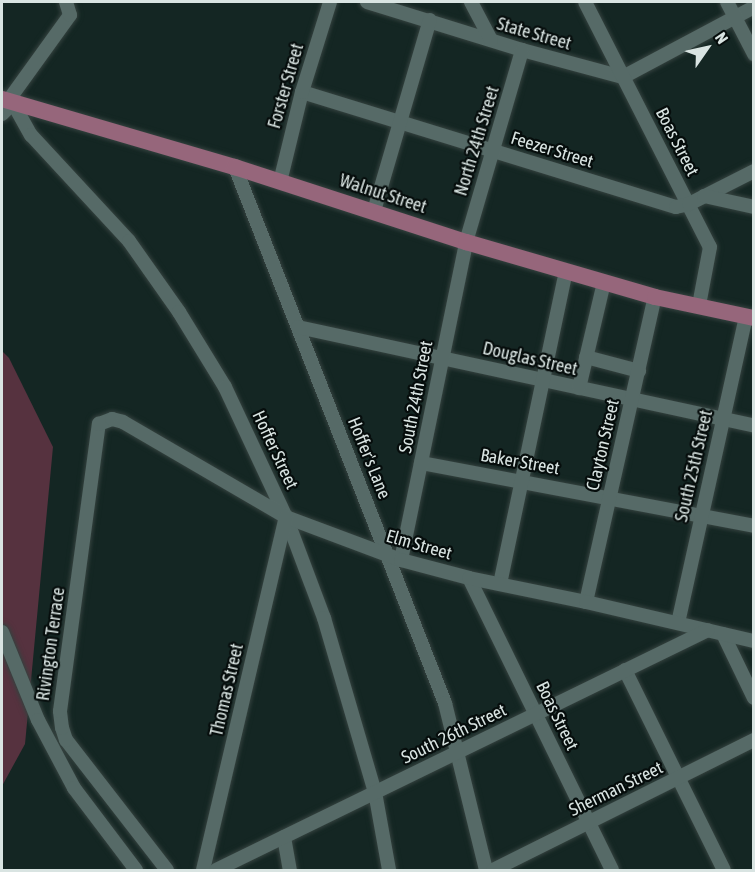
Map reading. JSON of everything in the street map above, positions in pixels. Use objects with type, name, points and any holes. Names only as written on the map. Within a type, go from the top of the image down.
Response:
[{"type":"main road","name":"Walnut Street","points":[[6,104],[235,167],[466,242],[655,297],[750,318]]},
{"type":"street","points":[[6,104],[70,15],[66,2]]},
{"type":"street","name":"Forster Street","points":[[280,182],[302,92],[330,2]]},
{"type":"street","name":"State Street","points":[[368,2],[522,50],[623,77]]},
{"type":"street","points":[[471,2],[491,40]]},
{"type":"street","name":"Boas Street","points":[[585,2],[710,247],[699,305]]},
{"type":"street","points":[[727,2],[753,54]]},
{"type":"street","points":[[623,77],[753,7]]},
{"type":"street","points":[[374,211],[430,20]]},
{"type":"street","name":"North 24th Street","points":[[466,242],[522,50]]},
{"type":"street","name":"Feezer Street","points":[[302,92],[676,207],[689,204]]},
{"type":"street","name":"Hoffer Street","points":[[6,104],[31,135],[129,241],[179,312],[225,387],[286,517],[324,618],[375,792],[389,870]]},
{"type":"street","name":"Hoffer's Lane","points":[[235,167],[298,327],[395,557],[445,703],[486,870]]},
{"type":"street","points":[[689,204],[753,171]]},
{"type":"street","points":[[704,196],[753,207]]},
{"type":"street","name":"South 24th Street","points":[[395,557],[421,463],[466,242]]},
{"type":"street","points":[[500,584],[545,380],[566,271]]},
{"type":"street","points":[[579,388],[604,282]]},
{"type":"street","name":"Clayton Street","points":[[586,602],[655,297]]},
{"type":"street","name":"South 25th Street","points":[[678,623],[723,420],[750,318]]},
{"type":"street","name":"Douglas Street","points":[[298,327],[753,426]]},
{"type":"street","points":[[586,357],[639,371]]},
{"type":"street","name":"Elm Street","points":[[99,424],[112,419],[123,422],[286,517],[395,557],[469,578],[586,602],[753,641]]},
{"type":"street","name":"Rivington Terrace","points":[[99,424],[60,711],[62,728],[66,740],[167,870]]},
{"type":"street","name":"Baker Street","points":[[421,463],[702,514],[753,526]]},
{"type":"street","name":"Thomas Street","points":[[203,870],[286,517]]},
{"type":"street","name":"Boas Street","points":[[469,578],[612,870]]},
{"type":"street","name":"South 26th Street","points":[[216,870],[708,630]]},
{"type":"street","points":[[2,632],[38,720],[74,788],[136,870]]},
{"type":"street","points":[[723,634],[753,698]]},
{"type":"street","points":[[626,670],[724,870]]},
{"type":"street","name":"Sherman Street","points":[[494,870],[753,740]]},
{"type":"street","points":[[284,837],[290,870]]},
{"type":"street","points":[[481,850],[494,870]]},
{"type":"shaded area","points":[[2,351],[9,358],[53,447],[25,744],[2,786]]}]
